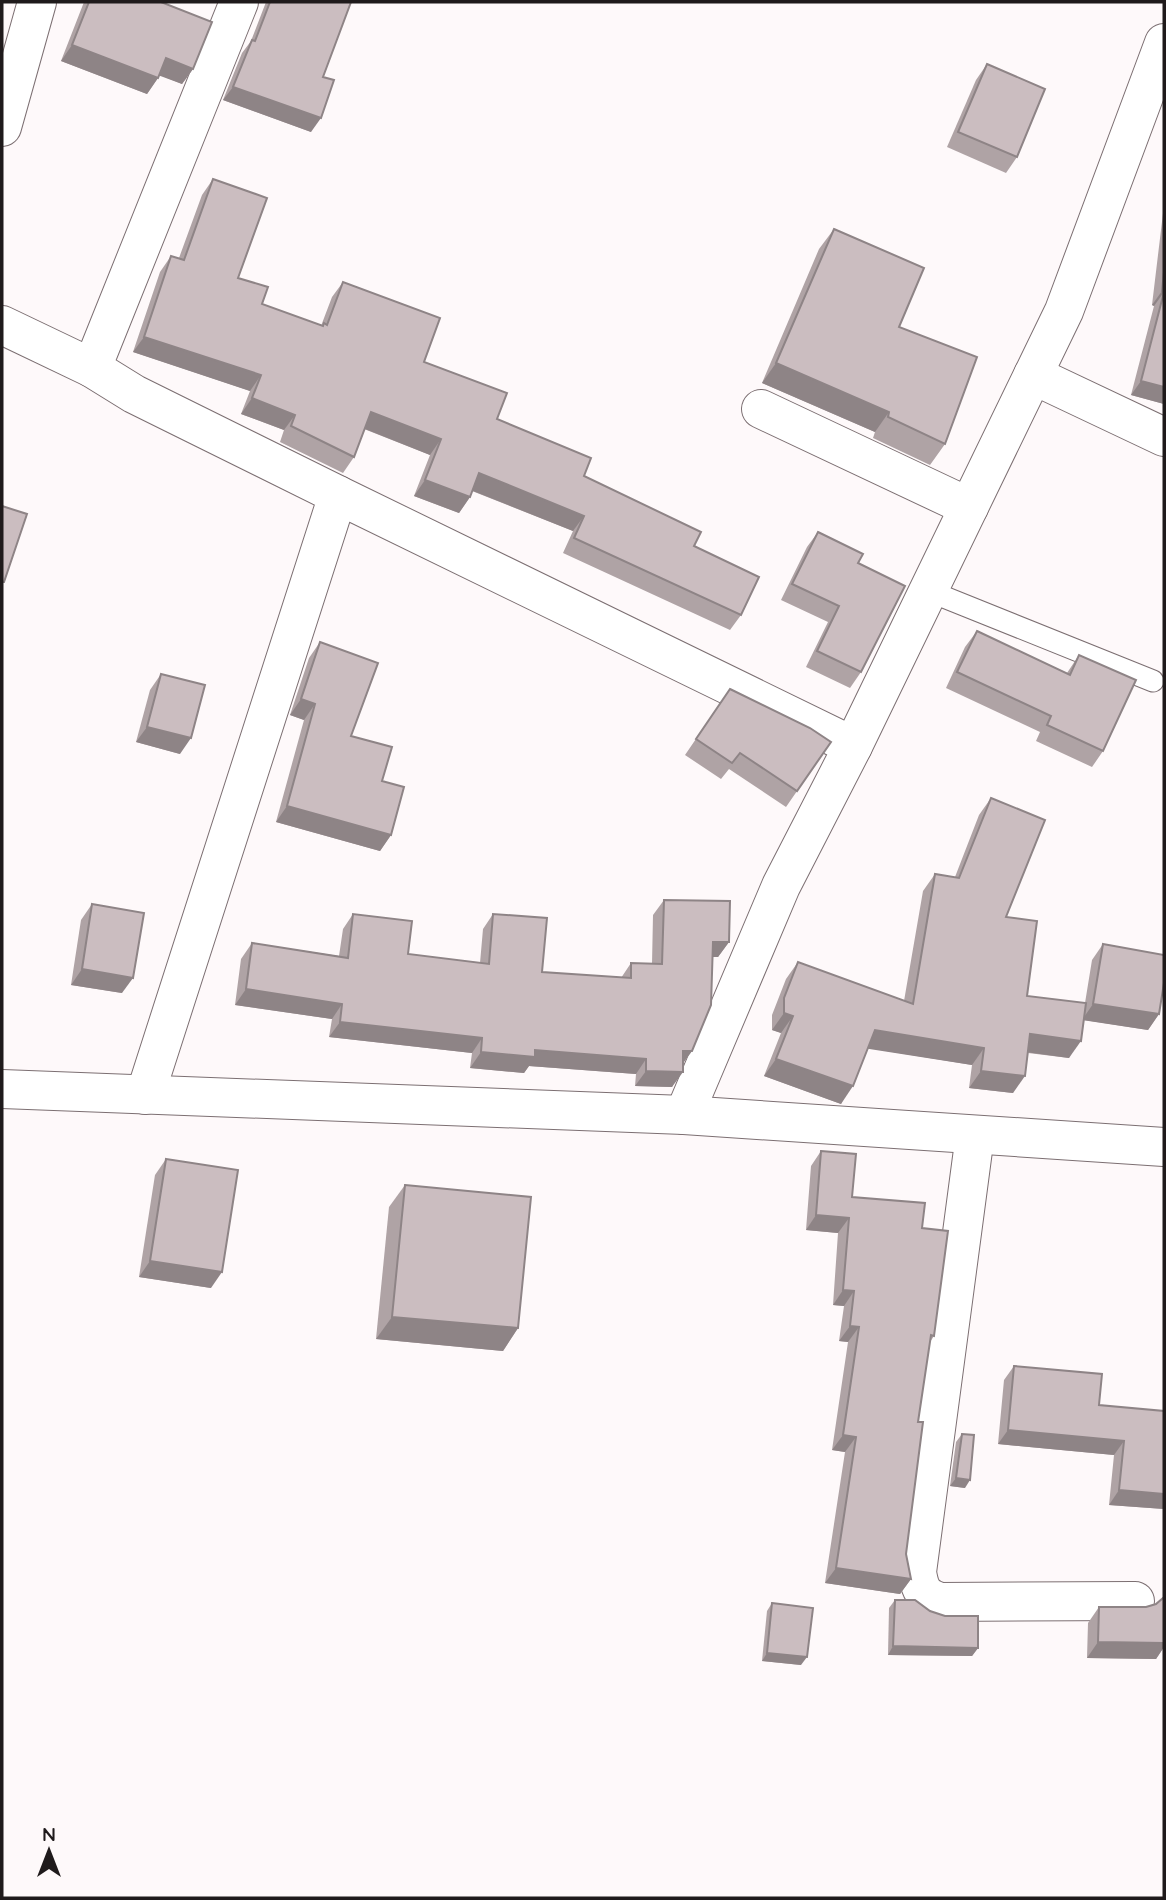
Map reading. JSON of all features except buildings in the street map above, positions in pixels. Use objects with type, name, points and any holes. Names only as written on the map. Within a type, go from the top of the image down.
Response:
[{"type":"street","points":[[2,127],[37,2]]},
{"type":"street","points":[[92,368],[239,2]]},
{"type":"street","points":[[684,1115],[781,886],[853,746],[1064,311],[1164,43]]},
{"type":"street","points":[[2,325],[92,368],[134,394],[338,495],[853,746]]},
{"type":"street","points":[[1033,375],[1164,437]]},
{"type":"street","points":[[761,409],[969,507]]},
{"type":"street","points":[[145,1095],[338,495]]},
{"type":"street","points":[[2,1089],[684,1115],[1164,1147]]},
{"type":"street","points":[[975,1135],[917,1572],[919,1588],[926,1597],[940,1602],[1135,1601]]},
{"type":"lane","points":[[929,591],[1153,681]]}]
